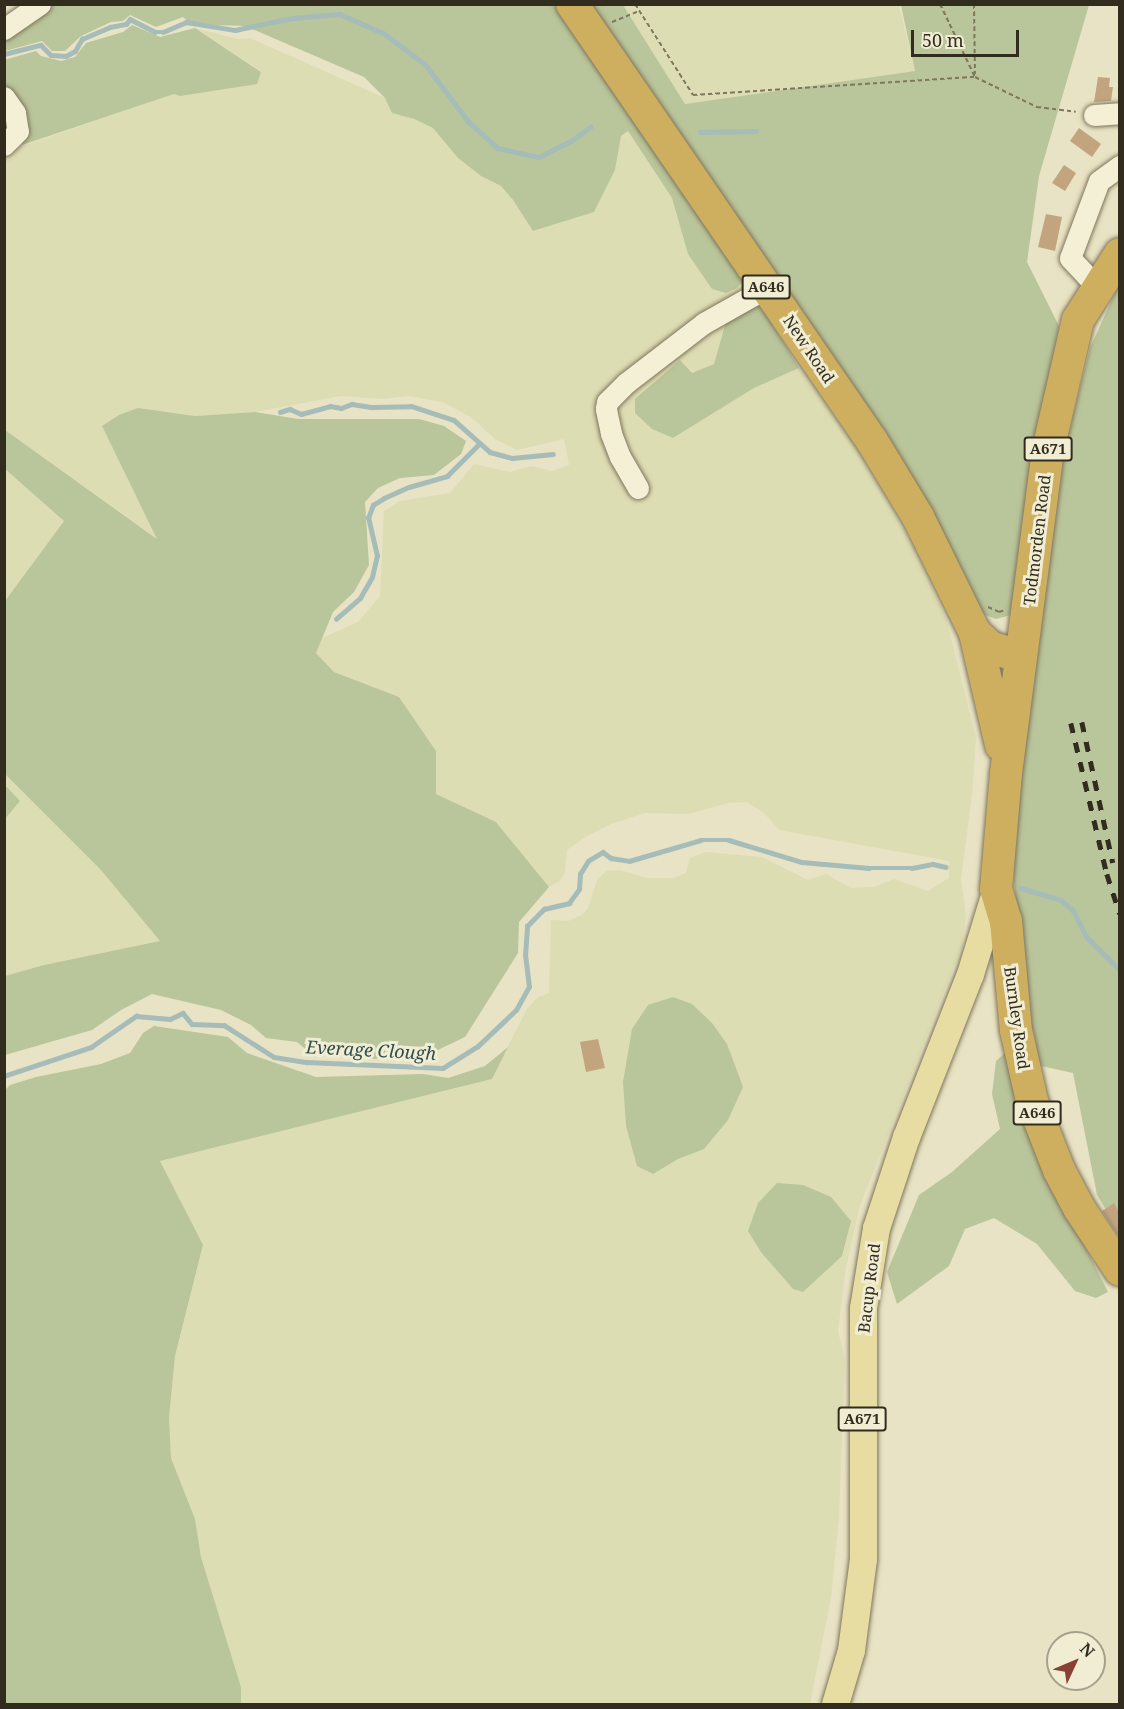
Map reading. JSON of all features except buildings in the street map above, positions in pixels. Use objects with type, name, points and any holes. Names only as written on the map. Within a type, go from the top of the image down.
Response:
[{"type":"highway","name":"New Road","points":[[572,4],[872,441],[918,517],[975,633],[990,647],[1020,657]]},
{"type":"highway","name":"Todmorden Road","points":[[996,889],[1006,772],[1048,450],[1078,320],[1119,254]]},
{"type":"highway","points":[[975,633],[1006,772]]},
{"type":"highway","name":"Burnley Road","points":[[996,889],[1006,921],[1016,1030],[1032,1101],[1059,1170],[1079,1208],[1119,1270]]},
{"type":"main road","name":"Bacup Road","points":[[836,1704],[850,1650],[863,1559],[863,1308],[876,1228],[906,1137],[970,974],[996,889]]},
{"type":"street","points":[[4,29],[40,4]]},
{"type":"street","points":[[4,97],[15,113],[18,131],[4,145]]},
{"type":"street","points":[[1094,115],[1119,113]]},
{"type":"street","points":[[1098,288],[1070,258],[1099,181],[1119,166]]},
{"type":"street","points":[[638,488],[620,457],[611,433],[606,409],[612,395],[704,324],[766,288]]},
{"type":"path","points":[[634,4],[693,95],[975,77],[1037,107],[1094,115]]},
{"type":"path","points":[[940,4],[975,77]]},
{"type":"path","points":[[974,4],[975,77]]},
{"type":"path","points":[[590,31],[639,11]]},
{"type":"green space","points":[[50,5],[555,5],[744,280],[737,288],[726,293],[712,289],[688,254],[672,198],[628,131],[621,136],[615,170],[594,212],[533,231],[501,186],[481,176],[458,158],[433,128],[414,119],[392,113],[385,98],[364,77],[245,26],[191,24],[183,17],[156,27],[130,15],[123,21],[111,22],[81,36],[65,51],[52,51],[42,41],[5,51],[4,34]]},
{"type":"green space","points":[[591,5],[623,5],[685,104],[915,71],[901,5],[1089,5],[1039,176],[1027,262],[1059,326],[1011,615],[996,619],[985,615],[973,603]]},
{"type":"green space","points":[[623,5],[899,5],[915,71],[685,104]]},
{"type":"green space","points":[[132,25],[160,37],[195,28],[261,72],[257,84],[180,96],[174,94],[22,145],[23,130],[5,89],[4,60],[36,51],[41,56],[61,61],[75,57],[86,43],[123,32]]},
{"type":"green space","points":[[195,28],[238,39],[250,38],[385,98],[392,113],[414,119],[433,128],[458,158],[481,176],[501,186],[533,231],[594,212],[615,170],[621,136],[628,131],[672,198],[688,254],[744,280],[745,285],[727,318],[714,364],[692,373],[680,360],[673,438],[754,388],[799,368],[855,445],[916,550],[946,618],[976,738],[972,795],[961,879],[966,915],[962,946],[860,1206],[846,1267],[838,1331],[845,1359],[839,1518],[831,1598],[810,1704],[241,1704],[241,1687],[201,1557],[195,1519],[171,1458],[169,1418],[175,1356],[203,1246],[160,1161],[491,1079],[527,1009],[538,997],[549,993],[551,920],[568,921],[582,915],[588,908],[597,880],[606,871],[620,870],[647,878],[673,878],[686,873],[690,858],[705,852],[762,857],[808,880],[826,874],[851,888],[874,887],[894,879],[928,891],[949,878],[949,861],[779,830],[763,812],[746,802],[729,803],[688,814],[645,813],[611,824],[587,836],[567,850],[565,872],[560,881],[549,887],[496,822],[436,794],[436,751],[399,697],[334,672],[316,653],[322,638],[358,622],[380,596],[384,511],[400,501],[450,493],[474,464],[510,472],[531,466],[552,471],[569,465],[564,439],[517,450],[495,439],[471,417],[442,402],[409,396],[382,399],[341,396],[255,412],[195,416],[162,411],[102,426],[158,539],[5,430],[5,152],[174,94],[180,96],[257,83],[261,71]]},
{"type":"green space","points":[[1119,284],[1119,1231],[1097,1195],[1073,1073],[1037,1065],[1021,952],[1012,863],[1032,674],[1063,456],[1090,348]]},
{"type":"green space","points":[[760,304],[799,368],[754,388],[673,438],[652,429],[635,413],[635,399],[680,360],[692,373],[714,364],[727,318]]},
{"type":"green space","points":[[138,408],[195,416],[255,412],[298,419],[419,419],[444,426],[466,441],[461,454],[434,475],[400,478],[378,488],[365,502],[369,565],[354,592],[333,612],[316,653],[334,672],[399,697],[436,751],[436,794],[496,822],[549,887],[519,922],[518,953],[465,1037],[425,1056],[374,1059],[331,1052],[315,1057],[297,1042],[266,1038],[251,1025],[221,1010],[152,994],[121,1010],[92,1030],[5,1055],[5,976],[44,965],[160,941],[101,870],[4,773],[5,601],[64,521],[5,469],[5,430],[157,539],[102,426],[119,415]]},
{"type":"green space","points":[[5,469],[64,521],[5,601]]},
{"type":"green space","points":[[4,773],[101,870],[161,941],[44,965],[5,976],[5,819],[20,801],[5,785]]},
{"type":"green space","points":[[5,785],[20,801],[5,819]]},
{"type":"green space","points":[[673,997],[692,1004],[712,1023],[727,1044],[743,1087],[728,1120],[704,1149],[678,1159],[653,1174],[637,1166],[626,1126],[623,1082],[632,1029],[648,1005]]},
{"type":"green space","points":[[154,1026],[228,1037],[247,1053],[316,1077],[423,1074],[448,1078],[485,1066],[508,1047],[492,1079],[160,1161],[203,1245],[175,1356],[169,1418],[171,1458],[195,1519],[201,1557],[241,1687],[241,1704],[5,1704],[5,1090],[10,1085],[36,1077],[101,1064],[130,1053],[143,1033]]},
{"type":"green space","points":[[1006,1052],[1022,1121],[1108,1292],[1096,1298],[1075,1291],[1037,1244],[994,1218],[965,1229],[949,1266],[897,1304],[887,1272],[919,1195],[952,1172],[1000,1129],[992,1094],[996,1061]]},
{"type":"green space","points":[[777,1183],[803,1185],[831,1197],[851,1221],[842,1256],[803,1292],[793,1289],[761,1252],[748,1231],[758,1203]]},
{"type":"waterway","points":[[4,54],[41,45],[51,55],[66,56],[75,51],[82,39],[110,27],[126,24],[130,19],[155,32],[163,32],[186,22],[235,30],[292,18],[340,14],[385,34],[426,65],[468,121],[498,148],[539,157],[571,141],[590,127]]},
{"type":"waterway","points":[[700,132],[756,131]]},
{"type":"waterway","points":[[280,412],[290,409],[301,414],[330,406],[341,408],[352,404],[372,407],[411,406],[454,420],[490,452],[512,458],[553,454]]},
{"type":"waterway","points":[[336,619],[360,598],[372,577],[377,556],[368,518],[373,505],[409,487],[447,476],[479,444]]},
{"type":"waterway","name":"Everage Clough","points":[[4,1076],[91,1047],[136,1016],[170,1019],[183,1013],[192,1024],[224,1025],[274,1057],[307,1062],[443,1068],[478,1046],[516,1010],[529,987],[525,956],[527,926],[544,909],[569,903],[579,889],[580,874],[588,861],[603,852],[611,858],[629,861],[701,840],[729,840],[802,862],[869,868],[912,868],[933,864],[946,867]]},
{"type":"waterway","points":[[1021,888],[1061,900],[1073,910],[1086,936],[1120,970]]},
{"type":"railway","points":[[1082,722],[1113,863]]},
{"type":"railway","points":[[1071,723],[1107,874],[1120,914]]}]
